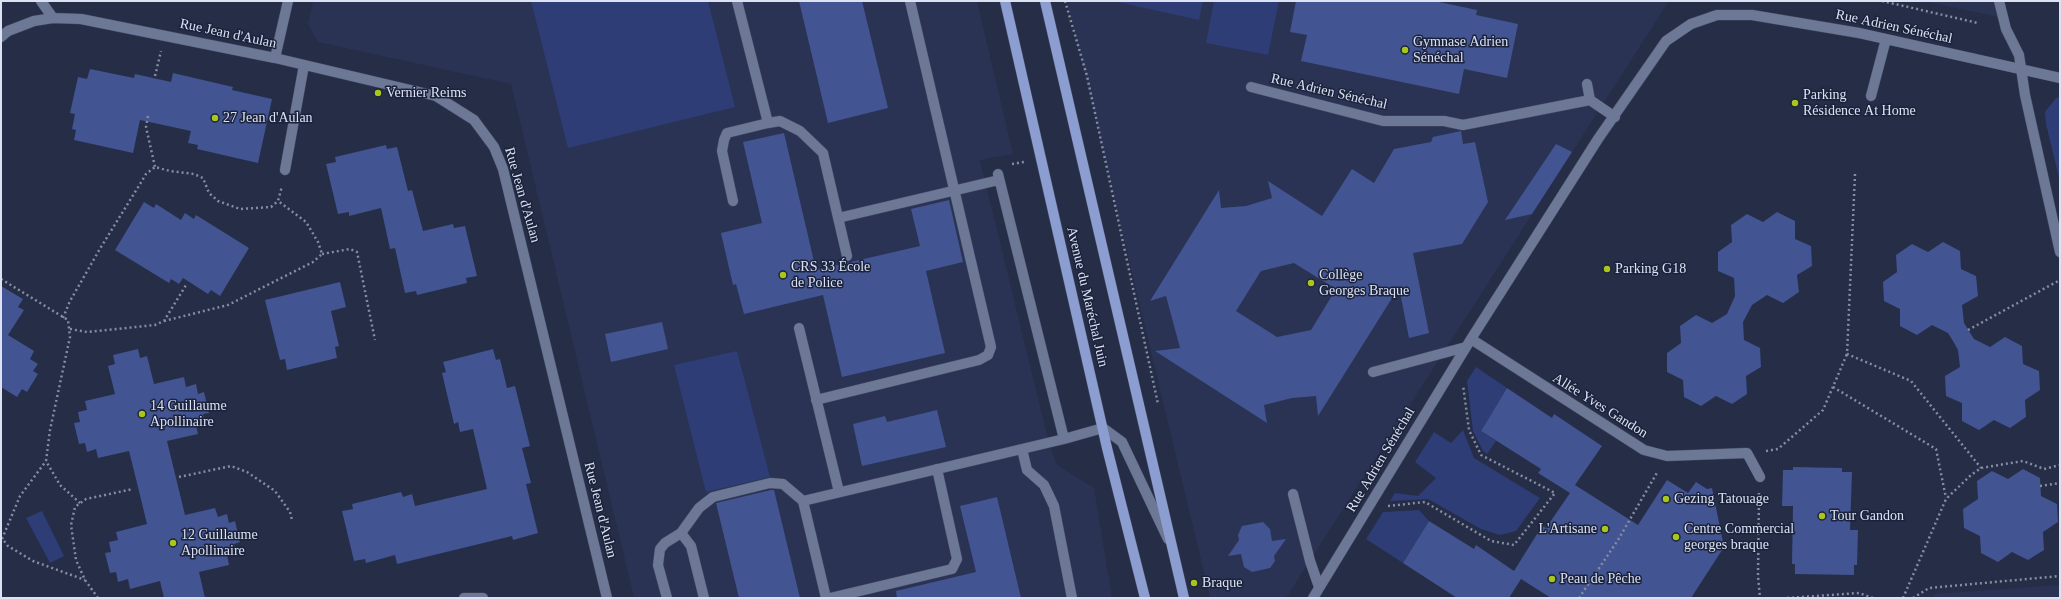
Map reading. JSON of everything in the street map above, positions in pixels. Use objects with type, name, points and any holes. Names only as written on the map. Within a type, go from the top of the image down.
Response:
[{"type":"main road","name":"Avenue du Maréchal Juin","points":[[1005,1],[1103,428],[1145,598]]},
{"type":"main road","name":"Avenue du Maréchal Juin","points":[[1045,1],[1184,598]]},
{"type":"street","points":[[42,1],[53,18]]},
{"type":"street","points":[[276,58],[288,1]]},
{"type":"street","points":[[737,1],[768,123]]},
{"type":"street","points":[[816,400],[979,360],[988,355],[991,347],[910,1]]},
{"type":"street","points":[[2000,1],[2006,28],[2019,55],[2025,94],[2060,252]]},
{"type":"street","name":"Rue Adrien Sénéchal","points":[[1313,598],[1468,343],[1614,117],[1666,41],[1691,24],[1717,15],[1752,15],[1886,39],[2060,78]]},
{"type":"street","name":"Rue Jean d'Aulan","points":[[1,37],[8,31],[34,21],[53,18],[81,19],[276,58],[436,96],[474,120],[494,146],[503,169],[607,598]]},
{"type":"street","points":[[1871,96],[1886,39]]},
{"type":"street","points":[[285,170],[304,65]]},
{"type":"street","points":[[1587,84],[1590,100],[1614,117]]},
{"type":"street","name":"Rue Adrien Sénéchal","points":[[1251,87],[1383,121],[1444,121],[1463,125],[1590,100]]},
{"type":"street","points":[[733,201],[722,151],[727,133],[780,121],[800,131],[823,153],[847,256]]},
{"type":"street","points":[[838,218],[954,190],[998,177],[1064,439]]},
{"type":"street","points":[[799,328],[839,492]]},
{"type":"street","points":[[1373,372],[1468,343]]},
{"type":"street","name":"Allée Yves Gandon","points":[[1468,343],[1644,450],[1667,456],[1747,453]]},
{"type":"street","points":[[803,501],[1064,439],[1103,428],[1122,442],[1172,548]]},
{"type":"street","points":[[1022,449],[1027,470],[1044,485],[1054,506],[1072,598]]},
{"type":"street","points":[[1747,453],[1760,477]]},
{"type":"street","points":[[830,598],[952,568],[957,559],[937,469]]},
{"type":"street","points":[[667,598],[658,565],[660,549],[665,543],[681,533],[699,508],[713,497],[770,483],[783,484],[803,501],[826,598]]},
{"type":"street","points":[[1293,494],[1310,561],[1319,587]]},
{"type":"street","points":[[681,533],[691,546],[704,598]]},
{"type":"street","points":[[464,598],[484,598]]},
{"type":"path","points":[[1065,1],[1087,76],[1160,411]]},
{"type":"path","points":[[1882,1],[1978,22]]},
{"type":"path","points":[[155,76],[164,36]]},
{"type":"path","points":[[148,116],[146,127],[156,167]]},
{"type":"path","points":[[156,167],[170,171],[194,174],[203,178],[209,192],[218,201],[240,209],[271,207],[278,200],[285,170]]},
{"type":"path","points":[[63,318],[70,301],[105,240],[146,174],[156,167]]},
{"type":"path","points":[[1747,453],[1778,449],[1823,410],[1847,354],[1855,174]]},
{"type":"path","points":[[278,200],[306,222],[318,242],[322,254]]},
{"type":"path","points":[[70,329],[87,332],[155,324],[228,305],[313,262],[322,254],[350,249],[357,252],[375,340]]},
{"type":"path","points":[[1,279],[68,320],[70,329],[64,372],[50,430],[46,461],[20,496],[1,538],[14,550],[33,561],[85,580]]},
{"type":"path","points":[[1968,330],[2060,280]]},
{"type":"path","points":[[164,321],[186,285]]},
{"type":"path","points":[[1847,354],[1912,381],[1980,468]]},
{"type":"path","points":[[1365,513],[1386,506],[1425,502],[1491,540],[1514,545],[1555,493],[1481,455],[1469,430],[1459,359]]},
{"type":"path","points":[[1833,387],[1936,449],[1946,498]]},
{"type":"path","points":[[1580,598],[1618,540],[1667,456]]},
{"type":"path","points":[[46,461],[60,485],[80,503]]},
{"type":"path","points":[[1903,598],[1946,498],[1980,468],[2023,462],[2044,469],[2060,466]]},
{"type":"path","points":[[179,477],[231,466],[247,472],[275,491],[290,512],[292,520]]},
{"type":"path","points":[[1760,477],[1758,576],[1760,598]]},
{"type":"path","points":[[2040,486],[2060,483]]},
{"type":"path","points":[[98,598],[85,580],[76,560],[71,525],[76,507],[86,500],[133,489]]},
{"type":"path","points":[[1913,598],[1929,588],[2060,576]]},
{"type":"path","points":[[1787,598],[1859,593],[1873,598]]},
{"type":"shaded area","name":"CRS 33 École de Police","points":[[313,1],[977,1],[1013,154],[980,160],[1049,443],[1057,465],[1094,488],[1112,598],[634,598],[511,84],[318,42],[308,24]]},
{"type":"shaded area","points":[[531,1],[708,1],[735,107],[568,148]]},
{"type":"shaded area","name":"Collège Georges Braque","points":[[1067,1],[1669,1],[1286,598],[1210,598]]},
{"type":"shaded area","points":[[1113,1],[1203,1],[1199,20]]},
{"type":"shaded area","points":[[1214,1],[1279,1],[1268,55],[1206,43]]},
{"type":"shaded area","points":[[1923,1],[1999,1],[2003,18]]},
{"type":"shaded area","points":[[2060,97],[2060,182],[2046,124],[2045,112],[2056,98]]},
{"type":"shaded area","points":[[737,351],[770,477],[706,492],[674,365]]},
{"type":"shaded area","points":[[1476,367],[1507,388],[1481,431],[1496,441],[1487,454],[1483,451],[1473,431],[1467,381]]},
{"type":"shaded area","points":[[1463,430],[1474,458],[1540,498],[1516,531],[1500,535],[1481,529],[1428,499],[1390,501],[1395,493],[1418,496],[1436,478],[1415,462],[1434,432],[1451,443]]},
{"type":"shaded area","points":[[1419,510],[1429,521],[1403,563],[1366,539],[1383,512]]},
{"type":"shaded area","points":[[42,511],[64,556],[50,563],[26,518]]},
{"type":"shaded area","points":[[2060,585],[2060,598],[1934,598],[1934,594]]},
{"type":"building","points":[[799,1],[862,1],[888,108],[828,123]]},
{"type":"building","name":"Gymnase Adrien Sénéchal","points":[[1296,1],[1434,1],[1477,10],[1476,15],[1518,24],[1507,78],[1464,69],[1459,94],[1301,61],[1307,35],[1290,32]]},
{"type":"building","points":[[90,69],[134,78],[135,74],[171,82],[173,73],[233,87],[232,90],[272,99],[258,163],[197,149],[198,145],[188,143],[191,131],[140,120],[133,153],[74,140],[76,130],[72,129],[75,114],[70,113],[78,77],[87,79]]},
{"type":"building","points":[[1461,131],[1463,144],[1475,142],[1488,202],[1462,244],[1413,253],[1429,333],[1409,338],[1399,287],[1318,416],[1316,396],[1292,398],[1264,405],[1267,423],[1155,351],[1180,348],[1166,296],[1150,301],[1219,190],[1221,208],[1246,206],[1272,198],[1268,181],[1322,216],[1352,169],[1374,183],[1394,149],[1431,142],[1433,137]],"holes":[[[1294,263],[1336,289],[1311,330],[1277,337],[1236,311],[1261,271]]]},
{"type":"building","points":[[784,133],[816,270],[920,246],[911,209],[949,200],[963,262],[926,271],[945,353],[842,377],[823,295],[744,314],[736,284],[733,285],[721,233],[762,223],[743,142]]},
{"type":"building","points":[[1556,144],[1572,152],[1532,214],[1505,220]]},
{"type":"building","points":[[386,145],[387,149],[397,147],[408,191],[412,190],[423,231],[453,224],[454,228],[465,226],[477,276],[466,278],[467,283],[417,295],[416,291],[405,293],[395,248],[390,249],[381,208],[349,216],[349,212],[338,214],[326,164],[336,162],[335,157]]},
{"type":"building","points":[[144,202],[154,208],[156,204],[181,220],[185,213],[194,219],[196,215],[249,248],[220,296],[211,290],[208,294],[183,278],[179,284],[171,279],[169,283],[115,250]]},
{"type":"building","points":[[1777,212],[1795,221],[1795,239],[1811,246],[1812,266],[1797,275],[1799,292],[1783,303],[1767,295],[1752,305],[1743,322],[1744,340],[1760,348],[1761,367],[1746,376],[1747,394],[1732,404],[1716,396],[1701,406],[1684,397],[1683,380],[1667,372],[1667,353],[1681,343],[1680,326],[1696,315],[1712,323],[1727,314],[1735,296],[1734,278],[1718,271],[1718,252],[1732,242],[1731,225],[1747,214],[1763,222]]},
{"type":"building","points":[[1943,242],[1960,251],[1961,269],[1976,276],[1978,296],[1962,305],[1964,323],[1974,339],[1990,347],[2005,337],[2022,346],[2023,364],[2039,371],[2040,390],[2025,400],[2026,417],[2010,428],[1994,420],[1979,430],[1962,421],[1962,403],[1946,396],[1945,376],[1960,367],[1958,350],[1948,333],[1932,325],[1917,335],[1900,326],[1900,309],[1884,301],[1883,282],[1897,272],[1896,255],[1912,244],[1928,252]]},
{"type":"building","points":[[340,282],[346,307],[331,311],[339,346],[335,347],[337,358],[287,370],[285,359],[280,360],[265,300]]},
{"type":"building","points":[[1,286],[23,299],[18,307],[24,310],[8,335],[34,351],[30,359],[38,364],[33,371],[38,374],[27,392],[22,389],[17,397],[1,387]]},
{"type":"building","points":[[662,322],[668,349],[611,362],[605,334]]},
{"type":"building","points":[[138,349],[140,358],[147,356],[154,384],[184,377],[186,387],[196,384],[198,394],[204,392],[209,413],[203,414],[205,423],[196,425],[198,434],[167,441],[185,515],[215,508],[218,517],[227,514],[229,523],[235,521],[240,542],[234,544],[236,553],[227,555],[229,565],[199,572],[205,598],[164,598],[160,581],[130,589],[128,579],[118,582],[116,572],[110,573],[105,553],[111,552],[109,542],[118,540],[116,532],[147,524],[129,451],[98,458],[96,449],[87,452],[85,443],[79,444],[74,423],[80,422],[78,412],[87,410],[85,401],[115,394],[108,366],[115,364],[113,355]]},
{"type":"building","points":[[493,349],[496,360],[500,359],[507,388],[515,386],[530,446],[522,448],[531,483],[526,484],[538,533],[513,540],[512,536],[397,564],[395,555],[366,563],[365,559],[354,561],[342,511],[353,509],[352,504],[401,492],[403,497],[412,494],[415,506],[487,489],[473,429],[460,432],[458,422],[454,424],[442,373],[446,372],[443,362]]},
{"type":"building","points":[[1507,388],[1552,418],[1554,414],[1602,446],[1575,485],[1638,525],[1667,480],[1688,493],[1696,482],[1707,489],[1712,488],[1724,547],[1691,598],[1551,598],[1521,579],[1509,598],[1457,598],[1403,563],[1429,521],[1474,549],[1476,545],[1514,571],[1542,526],[1546,528],[1570,493],[1538,473],[1541,469],[1481,431]]},
{"type":"building","points":[[937,410],[946,447],[862,466],[853,424],[885,416],[887,422]]},
{"type":"building","name":"Tour Gandon","points":[[1793,467],[1842,468],[1842,472],[1852,472],[1850,530],[1858,530],[1857,565],[1854,565],[1854,575],[1795,574],[1795,564],[1792,564],[1793,506],[1782,506],[1783,470],[1793,470]]},
{"type":"building","points":[[2023,469],[2040,478],[2041,496],[2057,504],[2058,522],[2043,532],[2044,550],[2028,560],[2012,552],[1998,562],[1981,553],[1980,536],[1964,528],[1963,509],[1978,499],[1977,481],[1992,471],[2008,479]]},
{"type":"building","points":[[774,490],[800,598],[739,598],[716,503]]},
{"type":"building","points":[[997,497],[1021,598],[897,598],[896,591],[976,572],[960,506]]},
{"type":"building","points":[[1263,522],[1270,529],[1272,541],[1286,539],[1274,556],[1275,561],[1270,568],[1252,572],[1244,567],[1241,554],[1228,556],[1239,540],[1238,535],[1242,526]]},
{"type":"place","name":"Gymnase Adrien Sénéchal","points":[[1405,50]]},
{"type":"place","name":"Vernier Reims","points":[[378,93]]},
{"type":"place","name":"Parking Résidence At Home","points":[[1795,103]]},
{"type":"place","name":"27 Jean d'Aulan","points":[[215,118]]},
{"type":"place","name":"Parking G18","points":[[1607,269]]},
{"type":"place","name":"CRS 33 École de Police","points":[[783,275]]},
{"type":"place","name":"Collège Georges Braque","points":[[1311,283]]},
{"type":"place","name":"14 Guillaume Apollinaire","points":[[142,414]]},
{"type":"place","name":"Gezing Tatouage","points":[[1666,499]]},
{"type":"place","name":"Tour Gandon","points":[[1822,516]]},
{"type":"place","name":"L'Artisane","points":[[1605,529]]},
{"type":"place","name":"Centre Commercial georges braque","points":[[1676,537]]},
{"type":"place","name":"12 Guillaume Apollinaire","points":[[173,543]]},
{"type":"place","name":"Peau de Pêche","points":[[1552,579]]},
{"type":"place","name":"Braque","points":[[1194,583]]}]
